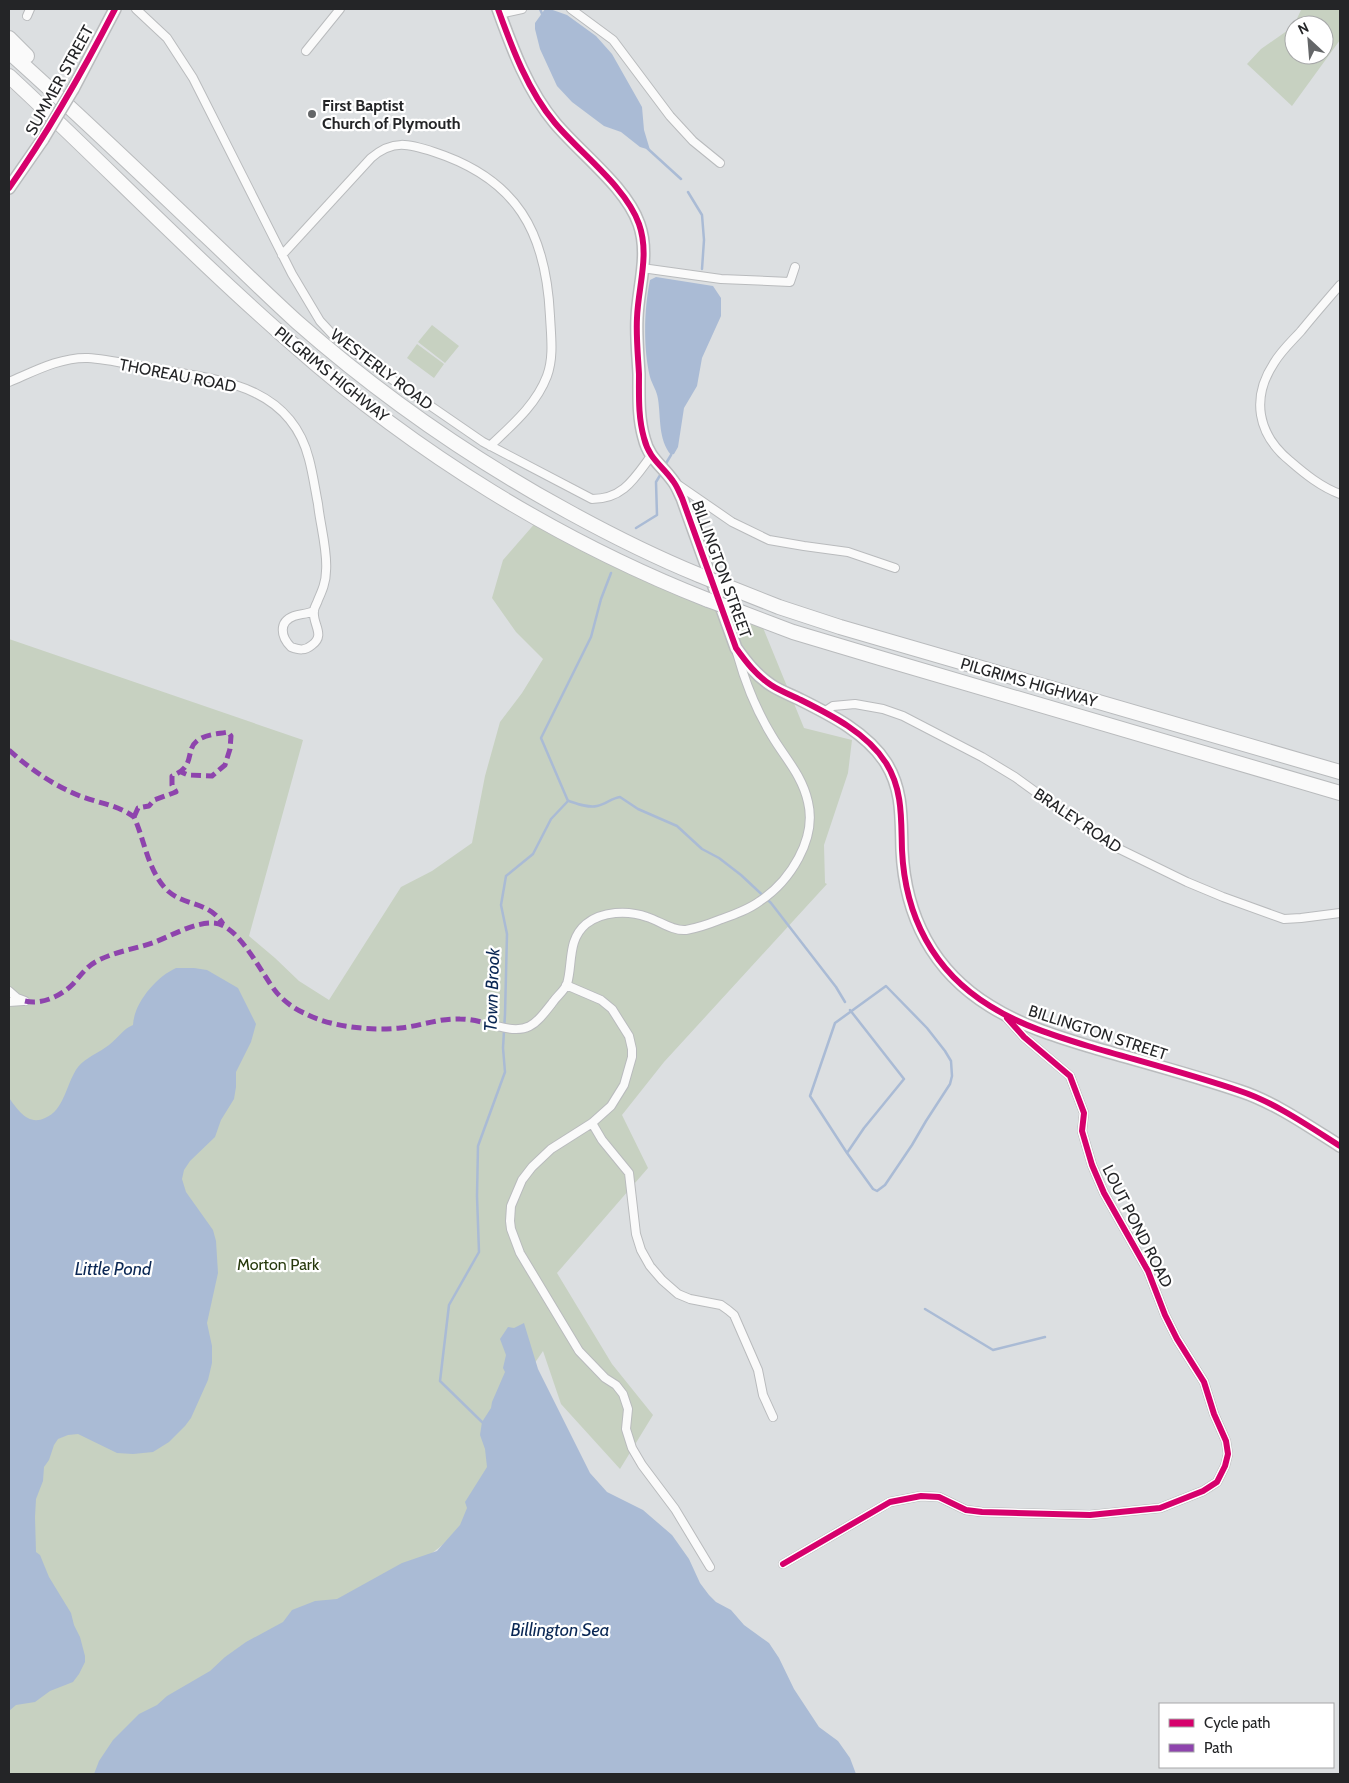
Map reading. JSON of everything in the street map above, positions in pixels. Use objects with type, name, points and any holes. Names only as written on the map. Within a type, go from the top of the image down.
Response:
[{"type":"highway","points":[[9,38],[28,57],[51,89]]},
{"type":"highway","name":"PILGRIMS HIGHWAY","points":[[9,52],[51,89],[297,322],[362,375],[410,412],[502,474],[600,529],[699,575],[778,607],[840,627],[1340,772]]},
{"type":"highway","name":"PILGRIMS HIGHWAY","points":[[9,76],[295,347],[358,399],[504,499],[618,560],[671,585],[793,632],[1340,793]]},
{"type":"street","name":"SUMMER STREET","points":[[9,188],[73,89],[114,9]]},
{"type":"street","name":"WESTERLY ROAD","points":[[136,9],[167,38],[194,78],[292,274],[320,321],[333,335],[374,367],[490,446],[592,499],[604,499],[615,494],[653,459]]},
{"type":"street","points":[[306,51],[340,9]]},
{"type":"street","points":[[499,11],[522,9]]},
{"type":"street","points":[[571,9],[613,40],[670,116],[693,141],[720,163]]},
{"type":"street","name":"BILLINGTON STREET","points":[[499,11],[519,61],[545,110],[573,144],[614,185],[636,216],[644,246],[636,318],[640,416],[644,441],[653,459],[671,478],[690,518],[736,648],[749,666],[771,685],[824,712],[849,728],[873,747],[891,773],[901,806],[903,857],[908,893],[922,935],[940,961],[957,980],[978,998],[1003,1014],[1062,1038],[1259,1098],[1340,1146]]},
{"type":"street","points":[[282,255],[371,158],[390,146],[408,144],[459,161],[485,176],[508,195],[529,223],[542,255],[550,303],[552,354],[547,376],[538,394],[524,414],[490,446]]},
{"type":"street","points":[[642,268],[721,279],[790,282],[795,268]]},
{"type":"street","points":[[1340,285],[1275,361],[1266,377],[1260,408],[1264,428],[1276,448],[1321,485],[1340,494]]},
{"type":"street","name":"THOREAU ROAD","points":[[9,382],[62,361],[87,358],[202,376],[254,391],[273,403],[286,415],[298,432],[309,458],[316,490],[326,571],[324,587],[314,612]]},
{"type":"street","points":[[671,478],[732,522],[770,540],[848,552],[895,568]]},
{"type":"street","points":[[314,612],[319,637],[316,642],[302,650],[291,647],[283,636],[282,629],[285,622],[294,616],[314,612]]},
{"type":"street","points":[[497,1026],[509,1030],[525,1029],[539,1020],[566,985],[575,939],[585,924],[599,916],[620,913],[639,914],[676,930],[687,930],[727,917],[759,902],[769,895],[787,874],[803,849],[810,831],[811,814],[805,789],[799,774],[766,726],[749,688],[736,648]]},
{"type":"street","name":"BRALEY ROAD","points":[[824,712],[833,706],[855,704],[883,709],[903,716],[982,757],[1014,777],[1104,842],[1223,897],[1284,918],[1301,918],[1340,913]]},
{"type":"street","points":[[566,985],[601,1000],[612,1009],[627,1032],[632,1046],[632,1057],[620,1092],[611,1106],[592,1123],[551,1149],[532,1167],[522,1180],[512,1200],[509,1212],[513,1237],[520,1253],[540,1283],[579,1351],[605,1378],[616,1385],[623,1394],[628,1409],[626,1428],[632,1448],[642,1465],[675,1509],[710,1567]]},
{"type":"street","points":[[9,991],[17,998],[25,1000],[9,1002]]},
{"type":"street","name":"LOUT POND ROAD","points":[[783,1564],[890,1502],[921,1496],[939,1497],[966,1510],[982,1512],[1090,1515],[1160,1508],[1203,1491],[1218,1482],[1226,1466],[1228,1454],[1226,1441],[1214,1414],[1204,1382],[1165,1316],[1148,1271],[1104,1194],[1092,1165],[1082,1131],[1084,1113],[1070,1076],[1024,1038],[1003,1014]]},
{"type":"street","points":[[592,1123],[602,1140],[629,1173],[636,1234],[647,1262],[659,1277],[678,1294],[690,1299],[721,1305],[734,1315],[758,1370],[763,1396],[773,1417]]},
{"type":"green space","points":[[1340,9],[1340,40],[1334,48],[1334,15],[1299,15],[1301,10]]},
{"type":"green space","points":[[1284,33],[1284,65],[1322,65],[1292,106],[1247,64],[1261,49]]},
{"type":"green space","points":[[432,325],[459,346],[445,363],[418,342]]},
{"type":"green space","points":[[417,344],[444,364],[434,378],[407,358]]},
{"type":"green space","name":"Morton Park","points":[[537,521],[599,553],[757,613],[804,728],[852,740],[848,773],[824,845],[825,883],[827,884],[664,1062],[622,1115],[648,1168],[557,1273],[612,1364],[653,1415],[620,1469],[561,1404],[543,1351],[519,1386],[506,1427],[460,1531],[426,1558],[133,1774],[9,1774],[9,639],[303,740],[249,936],[299,981],[329,1000],[401,887],[432,871],[472,843],[485,776],[500,722],[522,693],[543,659],[516,632],[492,598],[503,560]]},
{"type":"water","points":[[545,9],[567,15],[596,36],[612,54],[642,107],[644,130],[650,150],[640,147],[621,132],[604,126],[572,102],[557,86],[540,49],[535,29],[535,23]]},
{"type":"water","points":[[656,277],[713,286],[721,298],[721,316],[702,358],[697,386],[684,408],[678,447],[674,454],[671,455],[662,435],[659,406],[650,377],[646,354],[645,328],[648,291],[650,280]]},
{"type":"water","name":"Little Pond","points":[[176,968],[207,970],[238,988],[256,1024],[251,1042],[236,1072],[234,1099],[221,1120],[215,1137],[190,1161],[184,1170],[182,1179],[186,1192],[213,1230],[216,1241],[218,1273],[207,1323],[212,1346],[212,1363],[208,1380],[191,1418],[169,1442],[153,1452],[117,1453],[78,1434],[58,1439],[54,1445],[49,1460],[44,1467],[43,1481],[36,1499],[36,1552],[40,1555],[49,1577],[71,1613],[80,1637],[85,1662],[73,1682],[50,1691],[35,1702],[16,1705],[9,1711],[9,1098],[20,1112],[33,1120],[39,1120],[52,1114],[61,1103],[78,1067],[133,1025],[137,1008],[147,992],[168,972]]},
{"type":"water","name":"Billington Sea","points":[[524,1323],[538,1369],[590,1473],[607,1492],[643,1510],[672,1535],[689,1559],[700,1583],[709,1595],[716,1602],[731,1610],[744,1625],[769,1643],[779,1658],[794,1689],[819,1727],[838,1741],[850,1758],[856,1774],[94,1774],[99,1761],[113,1740],[139,1714],[157,1705],[167,1696],[210,1671],[246,1642],[283,1622],[292,1610],[315,1601],[337,1599],[402,1563],[437,1551],[460,1525],[467,1508],[465,1502],[487,1467],[485,1449],[480,1435],[482,1422],[491,1408],[505,1372],[503,1368],[506,1355],[500,1339],[508,1327],[514,1328]]},
{"type":"waterway","name":"Town Brook","points":[[540,9],[543,16]]},
{"type":"waterway","name":"Town Brook","points":[[647,148],[681,179]]},
{"type":"waterway","name":"Town Brook","points":[[688,192],[702,215],[704,240],[702,269]]},
{"type":"waterway","name":"Town Brook","points":[[665,465],[671,455]]},
{"type":"waterway","name":"Town Brook","points":[[636,528],[657,515],[656,482],[662,472]]},
{"type":"waterway","name":"Town Brook","points":[[482,1422],[440,1381],[449,1305],[479,1252],[478,1146],[505,1072],[503,1048],[507,934],[501,905],[506,876],[533,854],[551,819],[568,801],[541,738],[591,637],[601,599],[611,573]]},
{"type":"waterway","points":[[569,801],[594,806],[620,797],[638,809],[677,826],[702,849],[719,858],[741,875],[771,903],[836,987],[845,1002]]},
{"type":"waterway","points":[[886,986],[927,1028],[945,1051],[951,1061],[952,1076],[950,1084],[912,1145],[885,1185],[877,1191],[873,1189],[847,1153],[810,1096],[835,1023],[886,986]]},
{"type":"waterway","points":[[847,1153],[864,1128],[904,1079],[850,1010]]},
{"type":"waterway","points":[[925,1309],[993,1350],[1045,1337]]},
{"type":"marked path","points":[[134,817],[138,808],[149,806],[154,800],[176,792],[172,785],[172,776],[185,768],[192,748],[198,740],[209,735],[228,732],[231,736],[230,749],[225,765],[212,776],[188,775],[181,772]]},
{"type":"marked path","points":[[9,750],[25,764],[60,787],[121,810],[134,817],[151,866],[161,883],[168,891],[182,900],[211,911],[223,924]]},
{"type":"marked path","points":[[25,1001],[38,1002],[57,996],[73,984],[90,966],[104,958],[155,942],[190,927],[212,923],[222,925],[240,940],[283,999],[296,1009],[314,1018],[338,1025],[376,1029],[400,1028],[452,1019],[479,1021],[497,1026]]},
{"type":"cycle path","points":[[9,188],[65,100],[115,9]]},
{"type":"cycle path","points":[[498,9],[522,69],[545,111],[614,184],[633,210],[639,224],[642,236],[643,259],[638,306],[637,346],[639,406],[642,430],[649,451],[669,475],[682,498],[736,648],[752,668],[766,681],[848,726],[869,743],[886,763],[896,784],[900,805],[904,874],[909,897],[916,919],[938,959],[970,992],[1013,1019],[1063,1038],[1253,1096],[1292,1116],[1340,1146]]},
{"type":"cycle path","points":[[783,1564],[890,1502],[921,1496],[939,1497],[966,1510],[982,1512],[1090,1515],[1160,1508],[1203,1491],[1217,1482],[1225,1466],[1228,1454],[1226,1441],[1214,1414],[1204,1382],[1177,1339],[1165,1315],[1148,1271],[1104,1193],[1092,1165],[1082,1131],[1084,1113],[1070,1076],[1024,1037],[1007,1018]]},
{"type":"place","name":"First Baptist Church of Plymouth","points":[[312,114]]}]
